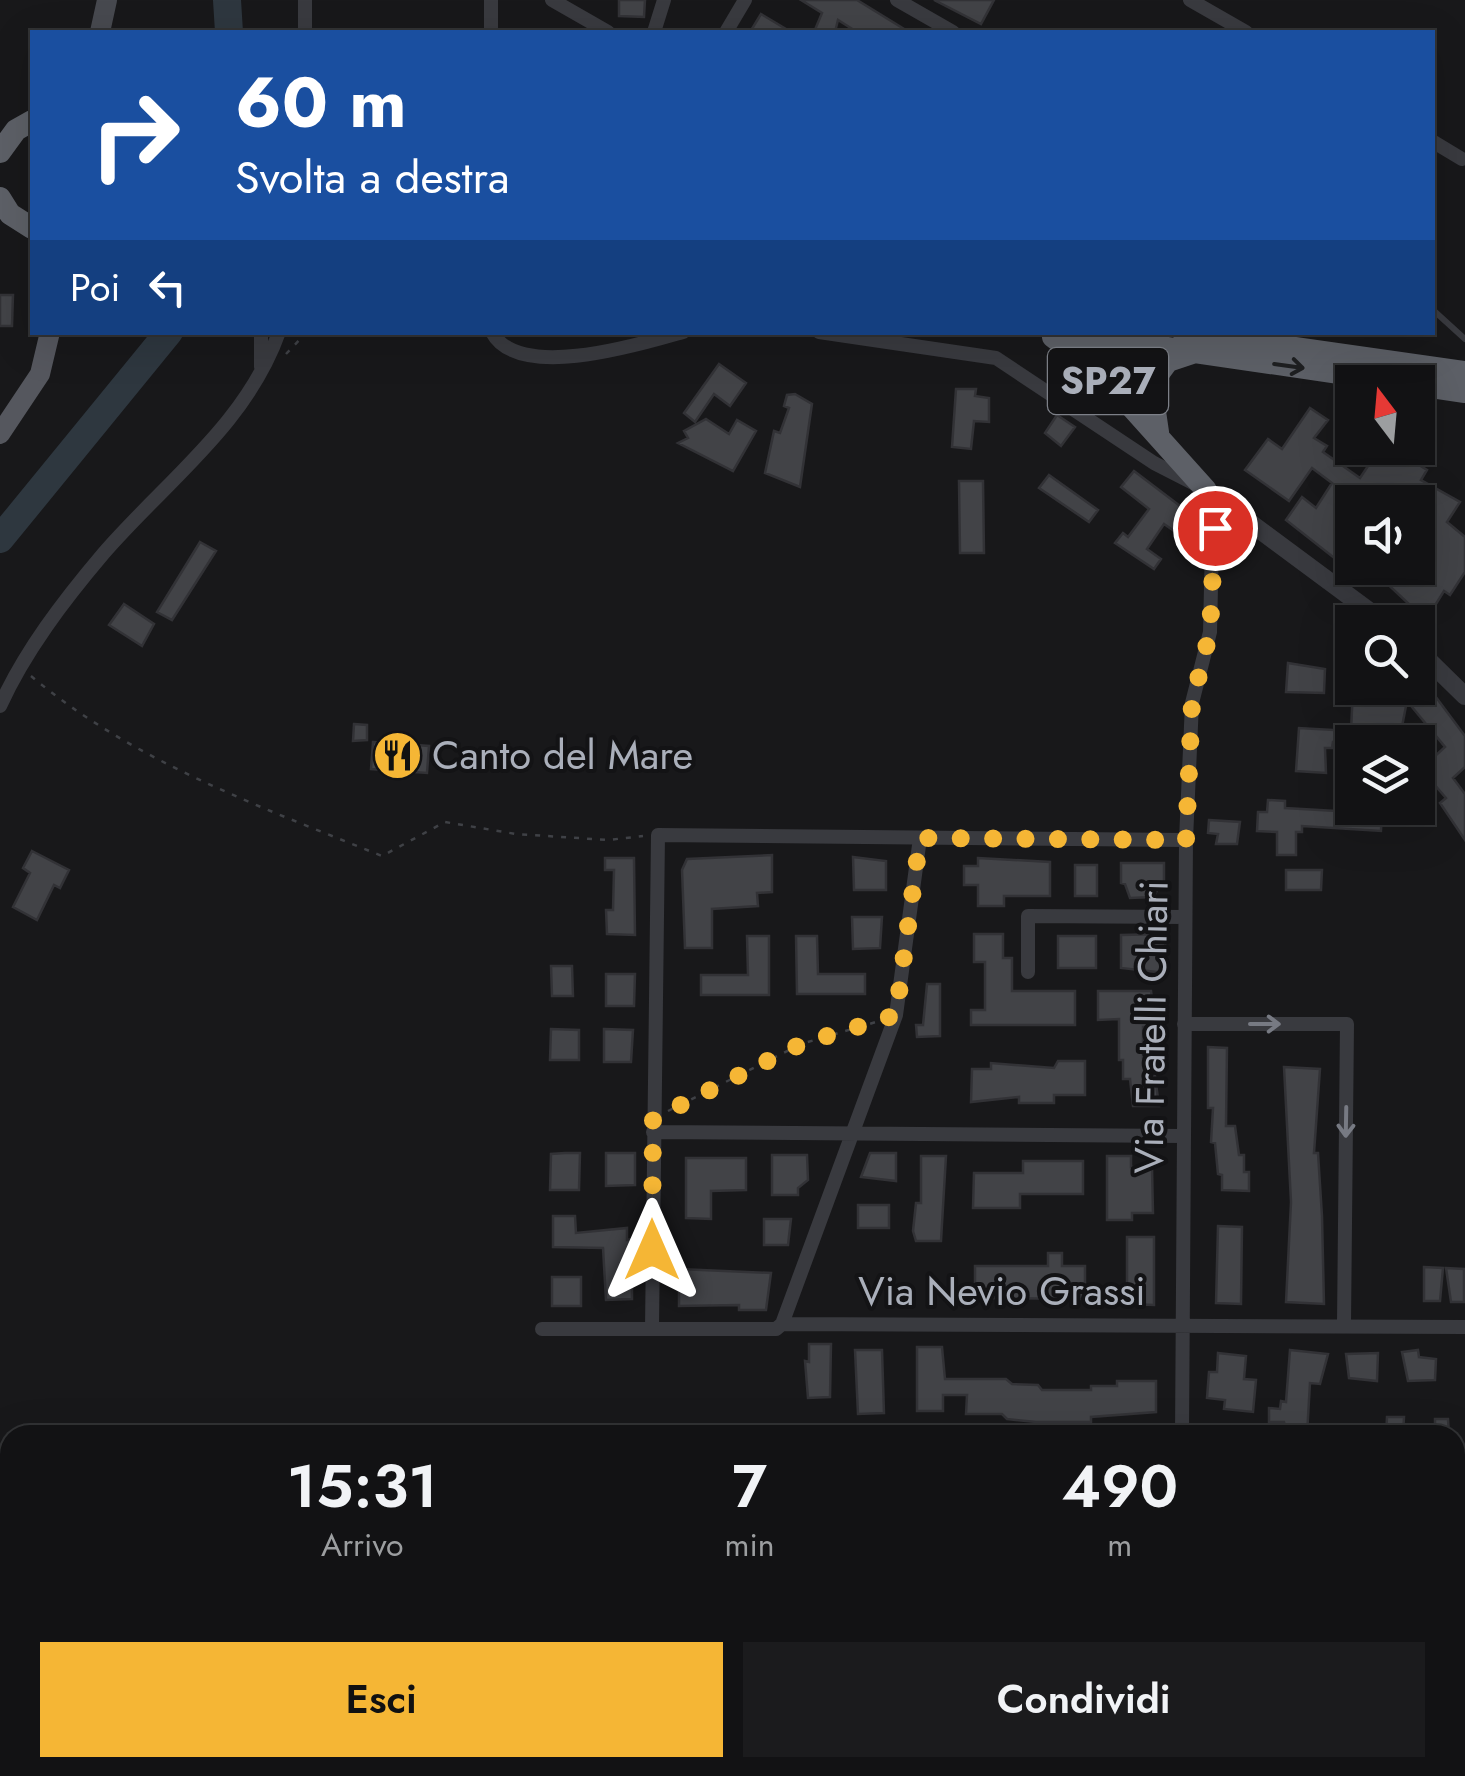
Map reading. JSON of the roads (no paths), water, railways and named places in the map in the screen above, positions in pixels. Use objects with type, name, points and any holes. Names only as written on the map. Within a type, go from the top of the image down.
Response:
[{"type":"highway","points":[[0,152],[16,130],[30,122]]},
{"type":"highway","points":[[0,198],[10,214],[30,228]]},
{"type":"highway","name":"SP27","points":[[1051,335],[1078,350],[1100,372],[1206,490]]},
{"type":"highway","points":[[1097,335],[1465,372]]},
{"type":"highway","points":[[1188,342],[1335,370]]},
{"type":"highway","name":"SP27","points":[[1160,440],[1152,410],[1151,384],[1188,342]]},
{"type":"highway","points":[[1435,388],[1465,392]]},
{"type":"main road","points":[[100,30],[107,0]]},
{"type":"main road","points":[[0,434],[40,374],[49,335]]},
{"type":"street","points":[[305,0],[305,30]]},
{"type":"street","points":[[491,0],[491,30]]},
{"type":"street","points":[[552,0],[604,30]]},
{"type":"street","points":[[655,30],[664,0]]},
{"type":"street","points":[[727,30],[745,0]]},
{"type":"street","points":[[897,0],[950,30]]},
{"type":"street","points":[[1190,0],[1242,30]]},
{"type":"street","points":[[1435,143],[1462,158]]},
{"type":"street","points":[[260,372],[261,335]]},
{"type":"street","points":[[0,706],[18,666],[103,554],[226,425],[260,372],[277,335]]},
{"type":"street","points":[[494,335],[505,348],[543,356],[614,351],[672,335]]},
{"type":"street","points":[[839,335],[996,358],[1154,463],[1206,490]]},
{"type":"street","name":"SP27","points":[[1206,490],[1361,605]]},
{"type":"street","name":"Via Fratelli Chiari","points":[[1182,1425],[1186,840],[1192,703],[1210,632],[1212,542],[1227,506]]},
{"type":"street","points":[[1435,667],[1465,696]]},
{"type":"street","points":[[652,1328],[658,835],[1186,840]]},
{"type":"street","points":[[782,1324],[896,1015],[920,838]]},
{"type":"street","points":[[1028,972],[1028,916],[1186,917]]},
{"type":"street","points":[[1184,1024],[1346,1024],[1344,1324]]},
{"type":"street","points":[[653,1126],[854,1134],[1182,1136]]},
{"type":"street","name":"Via Nevio Grassi","points":[[542,1329],[776,1330],[782,1324],[1182,1323],[1465,1327]]},
{"type":"lane","points":[[1435,311],[1465,339]]},
{"type":"waterway","points":[[227,0],[229,30]]},
{"type":"waterway","points":[[0,539],[167,335]]},
{"type":"place","name":"Canto del Mare","points":[[397,755]]}]
